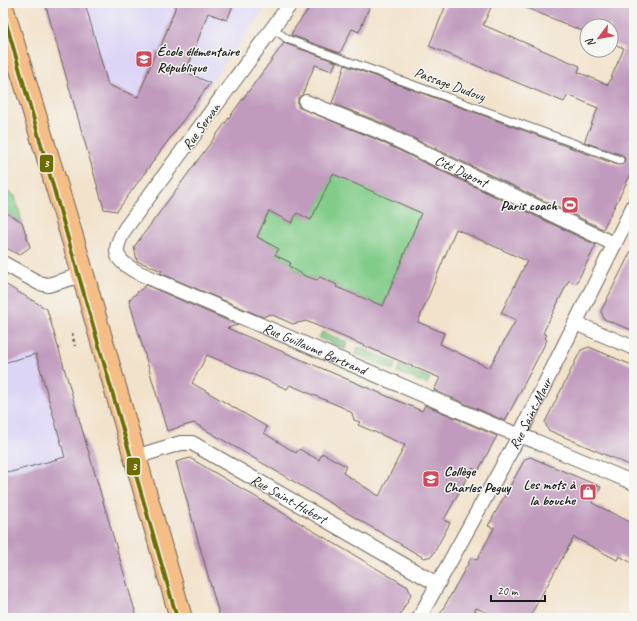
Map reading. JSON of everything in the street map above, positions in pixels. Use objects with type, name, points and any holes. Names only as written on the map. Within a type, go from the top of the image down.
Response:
[{"type":"main road","points":[[3,10],[9,57],[82,275],[181,618]]},
{"type":"street","name":"Rue Servan","points":[[117,253],[118,246],[125,229],[291,3]]},
{"type":"street","name":"Cité Dupont","points":[[306,102],[376,130],[614,244]]},
{"type":"street","name":"Rue Saint-Maur","points":[[419,618],[519,436],[634,205]]},
{"type":"street","name":"Rue Guillaume Bertrand","points":[[117,253],[122,264],[138,273],[519,436],[535,441],[634,483]]},
{"type":"street","points":[[3,263],[39,283],[48,285],[82,275]]},
{"type":"street","points":[[575,323],[634,348]]},
{"type":"street","name":"Rue Saint-Hubert","points":[[135,458],[181,443],[192,443],[437,584]]},
{"type":"lane","name":"Passage Dudouy","points":[[273,28],[287,39],[620,160]]},
{"type":"path","points":[[72,333],[75,346]]},
{"type":"shaded area","name":"École élémentaire République","points":[[45,3],[269,3],[187,115],[64,69]]},
{"type":"shaded area","points":[[3,283],[47,309],[96,476],[3,555]]},
{"type":"green space","points":[[333,173],[421,213],[383,306],[336,287],[337,285],[320,277],[313,278],[305,276],[291,266],[291,263],[275,255],[279,248],[257,237],[269,211],[292,223],[297,213],[311,219]]},
{"type":"green space","points":[[3,189],[15,196],[22,222],[3,211]]},
{"type":"green space","points":[[322,332],[347,342],[345,349],[319,338]]},
{"type":"green space","points":[[358,347],[396,363],[393,370],[356,354]]},
{"type":"green space","points":[[400,365],[430,378],[427,384],[397,372]]},
{"type":"building","points":[[45,3],[85,3],[108,85],[138,97],[156,51],[159,52],[177,3],[234,3],[227,20],[208,13],[186,72],[210,83],[117,211],[104,209]]},
{"type":"building","points":[[313,3],[371,3],[359,32],[352,29],[340,53],[291,35]]},
{"type":"building","points":[[447,3],[493,3],[483,25],[580,66],[578,72],[608,85],[624,48],[619,46],[619,18],[579,18],[579,30],[515,3],[634,3],[634,147],[628,160],[634,162],[634,168],[603,229],[380,122],[332,103],[345,65],[618,165],[623,164],[625,159],[622,155],[584,142],[598,108],[568,95],[564,102],[429,46]]},
{"type":"building","points":[[284,43],[336,62],[332,71],[315,65],[302,95],[298,98],[298,107],[373,138],[596,245],[576,284],[569,280],[543,333],[547,335],[545,338],[547,340],[505,421],[434,390],[440,378],[306,321],[293,324],[270,314],[263,317],[160,273],[162,271],[137,261],[134,247]],"holes":[[[333,174],[421,213],[383,306],[336,287],[337,285],[320,277],[317,280],[305,276],[289,266],[291,263],[275,255],[279,249],[257,237],[269,211],[292,223],[297,213],[311,220]],[[456,229],[527,261],[501,313],[516,320],[489,368],[440,344],[444,333],[418,322]]]},
{"type":"building","points":[[3,211],[22,222],[30,247],[19,255],[3,246]]},
{"type":"building","points":[[634,245],[634,331],[604,319],[601,311]]},
{"type":"building","points":[[3,283],[47,309],[137,618],[3,618],[3,471],[11,472],[65,457],[36,354],[3,363]]},
{"type":"building","points":[[146,285],[238,325],[227,328],[422,411],[425,405],[497,436],[478,471],[472,468],[444,520],[450,523],[432,556],[424,558],[194,423],[167,431],[129,300]],"holes":[[[207,355],[287,389],[290,385],[344,408],[352,413],[354,420],[360,422],[358,425],[405,445],[379,496],[343,473],[346,466],[322,453],[319,460],[299,449],[296,453],[264,433],[267,427],[192,383]]]},
{"type":"building","points":[[589,347],[634,366],[634,467],[548,430],[545,422],[581,350]]},
{"type":"building","points":[[530,457],[601,487],[592,503],[634,524],[634,564],[619,556],[617,560],[574,537],[529,618],[501,618],[476,608],[472,618],[438,618],[471,558],[477,560],[494,528],[488,526],[525,459]]},
{"type":"building","points":[[190,458],[408,587],[411,595],[398,618],[220,618],[176,462]]},
{"type":"transit line","name":"3","points":[[3,12],[177,618]]},
{"type":"place","name":"École élémentaire République","points":[[144,59]]},
{"type":"place","name":"Paris coach","points":[[570,205]]},
{"type":"place","name":"Collège Charles Peguy","points":[[431,479]]},
{"type":"place","name":"Les mots à la bouche","points":[[588,492]]}]
